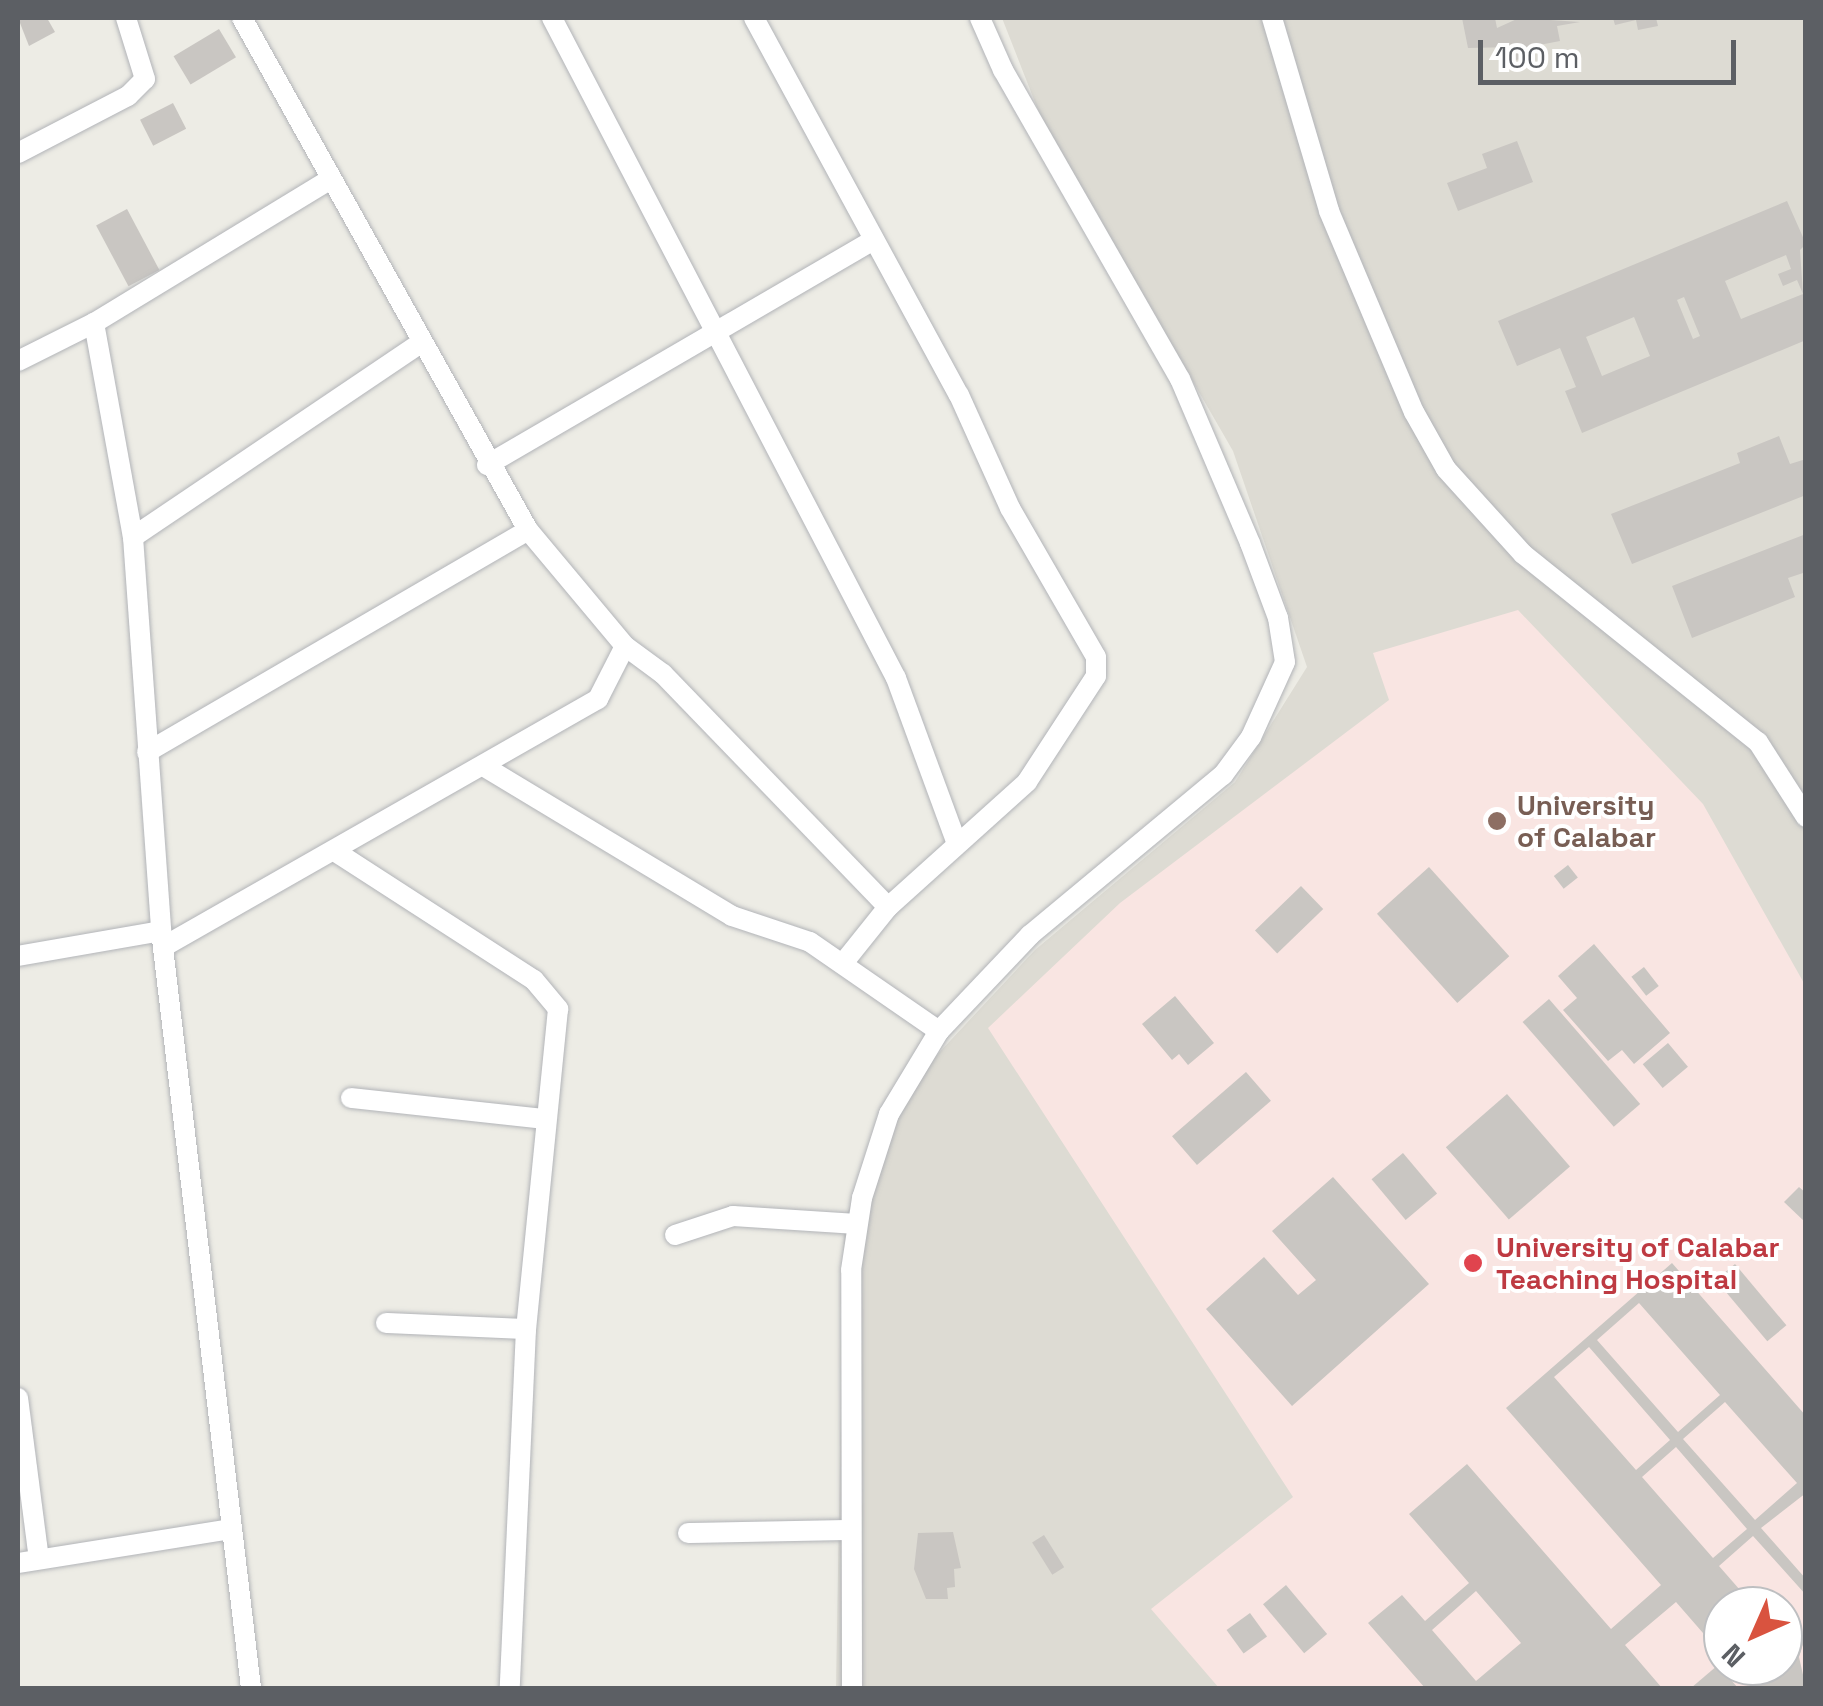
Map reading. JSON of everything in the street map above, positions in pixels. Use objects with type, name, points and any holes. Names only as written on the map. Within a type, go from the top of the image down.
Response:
[{"type":"street","points":[[18,153],[128,96],[145,80],[126,18]]},
{"type":"street","points":[[242,18],[487,465],[528,530],[625,646],[663,674],[888,908]]},
{"type":"street","points":[[552,18],[896,678],[956,841]]},
{"type":"street","points":[[754,18],[1096,657],[1096,676],[1027,782],[1004,808],[956,841],[888,908],[844,962]]},
{"type":"street","points":[[852,1688],[849,1530],[857,1224],[890,1114],[940,1031],[1030,934],[1222,775],[1251,737],[1285,662],[1278,618],[1256,558],[1180,379],[1003,70],[980,18]]},
{"type":"street","points":[[1272,18],[1329,211],[1414,412],[1446,469],[1523,554],[1758,742],[1806,817]]},
{"type":"street","points":[[18,361],[94,323],[331,180]]},
{"type":"street","points":[[487,465],[716,328],[872,241]]},
{"type":"street","points":[[94,323],[133,537],[162,939],[252,1688]]},
{"type":"street","points":[[133,537],[420,343]]},
{"type":"street","points":[[147,752],[528,530]]},
{"type":"street","points":[[18,956],[162,939],[336,852],[598,699],[625,646]]},
{"type":"street","points":[[485,768],[720,910],[810,942],[940,1031]]},
{"type":"street","points":[[336,852],[551,993],[558,1009],[526,1329],[510,1688]]},
{"type":"street","points":[[351,1098],[546,1120]]},
{"type":"street","points":[[675,1235],[733,1216],[857,1224]]},
{"type":"street","points":[[386,1322],[526,1329]]},
{"type":"street","points":[[18,1398],[28,1561],[231,1529]]},
{"type":"street","points":[[688,1533],[849,1530]]},
{"type":"shaded area","name":"University of Calabar","points":[[1002,18],[1805,18],[1805,1688],[836,1688],[844,1223],[880,1119],[920,1042],[936,1056],[1035,950],[1235,782],[1307,667],[1233,451],[1042,120]]},
{"type":"shaded area","name":"University of Calabar Teaching Hospital","points":[[1518,610],[1703,804],[1805,985],[1805,1688],[1219,1688],[1151,1609],[1293,1497],[988,1028],[1120,903],[1389,700],[1373,653]]},
{"type":"building","points":[[18,18],[47,18],[55,32],[29,46]]},
{"type":"building","points":[[1462,18],[1495,18],[1497,28],[1519,18],[1580,22],[1557,26],[1560,41],[1534,46],[1534,56],[1516,60],[1514,47],[1468,48]]},
{"type":"building","points":[[1613,18],[1656,18],[1658,26],[1638,30],[1636,20],[1615,25]]},
{"type":"building","points":[[219,29],[236,57],[191,85],[174,56]]},
{"type":"building","points":[[173,103],[186,129],[153,146],[140,120]]},
{"type":"building","points":[[1517,141],[1533,182],[1458,211],[1447,183],[1487,168],[1482,154]]},
{"type":"building","points":[[1787,201],[1806,244],[1800,250],[1803,294],[1806,340],[1582,433],[1565,391],[1576,387],[1560,348],[1517,366],[1498,321]],"holes":[[[1786,255],[1791,269],[1778,274],[1783,286],[1797,280],[1803,294],[1741,319],[1725,281]],[[1684,297],[1700,336],[1693,339],[1677,300]],[[1634,317],[1650,356],[1602,376],[1586,337]]]},
{"type":"building","points":[[127,209],[159,270],[128,286],[96,225]]},
{"type":"building","points":[[1779,436],[1790,464],[1806,459],[1806,495],[1632,564],[1611,514],[1740,463],[1737,453]]},
{"type":"building","points":[[1806,534],[1806,572],[1788,578],[1795,597],[1692,638],[1672,586]]},
{"type":"building","points":[[1568,865],[1578,878],[1564,889],[1554,876]]},
{"type":"building","points":[[1429,867],[1509,956],[1457,1003],[1377,914]]},
{"type":"building","points":[[1301,886],[1323,909],[1277,953],[1255,930]]},
{"type":"building","points":[[1594,944],[1670,1033],[1634,1064],[1622,1050],[1608,1061],[1563,1010],[1577,998],[1558,976]]},
{"type":"building","points":[[1644,967],[1659,986],[1646,996],[1631,977]]},
{"type":"building","points":[[1175,996],[1214,1043],[1188,1065],[1179,1054],[1172,1060],[1142,1024]]},
{"type":"building","points":[[1549,999],[1640,1104],[1614,1127],[1523,1022]]},
{"type":"building","points":[[1668,1043],[1688,1067],[1663,1088],[1643,1064]]},
{"type":"building","points":[[1246,1072],[1271,1101],[1197,1165],[1172,1136]]},
{"type":"building","points":[[1507,1094],[1570,1166],[1509,1220],[1446,1147]]},
{"type":"building","points":[[1403,1153],[1437,1194],[1406,1220],[1372,1179]]},
{"type":"building","points":[[1333,1177],[1429,1284],[1292,1406],[1206,1309],[1264,1257],[1298,1295],[1316,1280],[1272,1231]]},
{"type":"building","points":[[1799,1187],[1806,1193],[1806,1223],[1784,1202]]},
{"type":"building","points":[[1672,1263],[1806,1416],[1806,1493],[1761,1528],[1806,1579],[1806,1595],[1803,1586],[1798,1586],[1753,1536],[1719,1566],[1736,1586],[1703,1586],[1703,1633],[1676,1602],[1625,1645],[1662,1688],[1425,1688],[1368,1623],[1402,1595],[1425,1621],[1469,1583],[1409,1514],[1467,1464],[1611,1629],[1661,1585],[1506,1408]],"holes":[[[1639,1303],[1720,1395],[1678,1432],[1597,1340]],[[1589,1347],[1670,1440],[1636,1470],[1554,1377]],[[1725,1402],[1797,1483],[1755,1520],[1683,1439]],[[1676,1447],[1747,1529],[1713,1558],[1642,1477]],[[1476,1591],[1521,1643],[1476,1681],[1432,1630]]]},
{"type":"building","points":[[1735,1264],[1786,1325],[1767,1341],[1716,1280]]},
{"type":"building","points":[[953,1532],[961,1568],[954,1569],[955,1587],[947,1588],[948,1599],[926,1599],[914,1569],[918,1533]]},
{"type":"building","points":[[1044,1535],[1064,1567],[1052,1575],[1032,1542]]},
{"type":"building","points":[[1286,1585],[1327,1634],[1304,1653],[1263,1604]]},
{"type":"building","points":[[1250,1613],[1267,1636],[1244,1654],[1227,1630]]},
{"type":"building","points":[[1803,1675],[1806,1688],[1752,1688],[1803,1686]]},
{"type":"building","points":[[1703,1678],[1703,1686],[1738,1688],[1691,1688]]},
{"type":"place","name":"University of Calabar","points":[[1497,821]]},
{"type":"place","name":"University of Calabar Teaching Hospital","points":[[1473,1263]]}]
